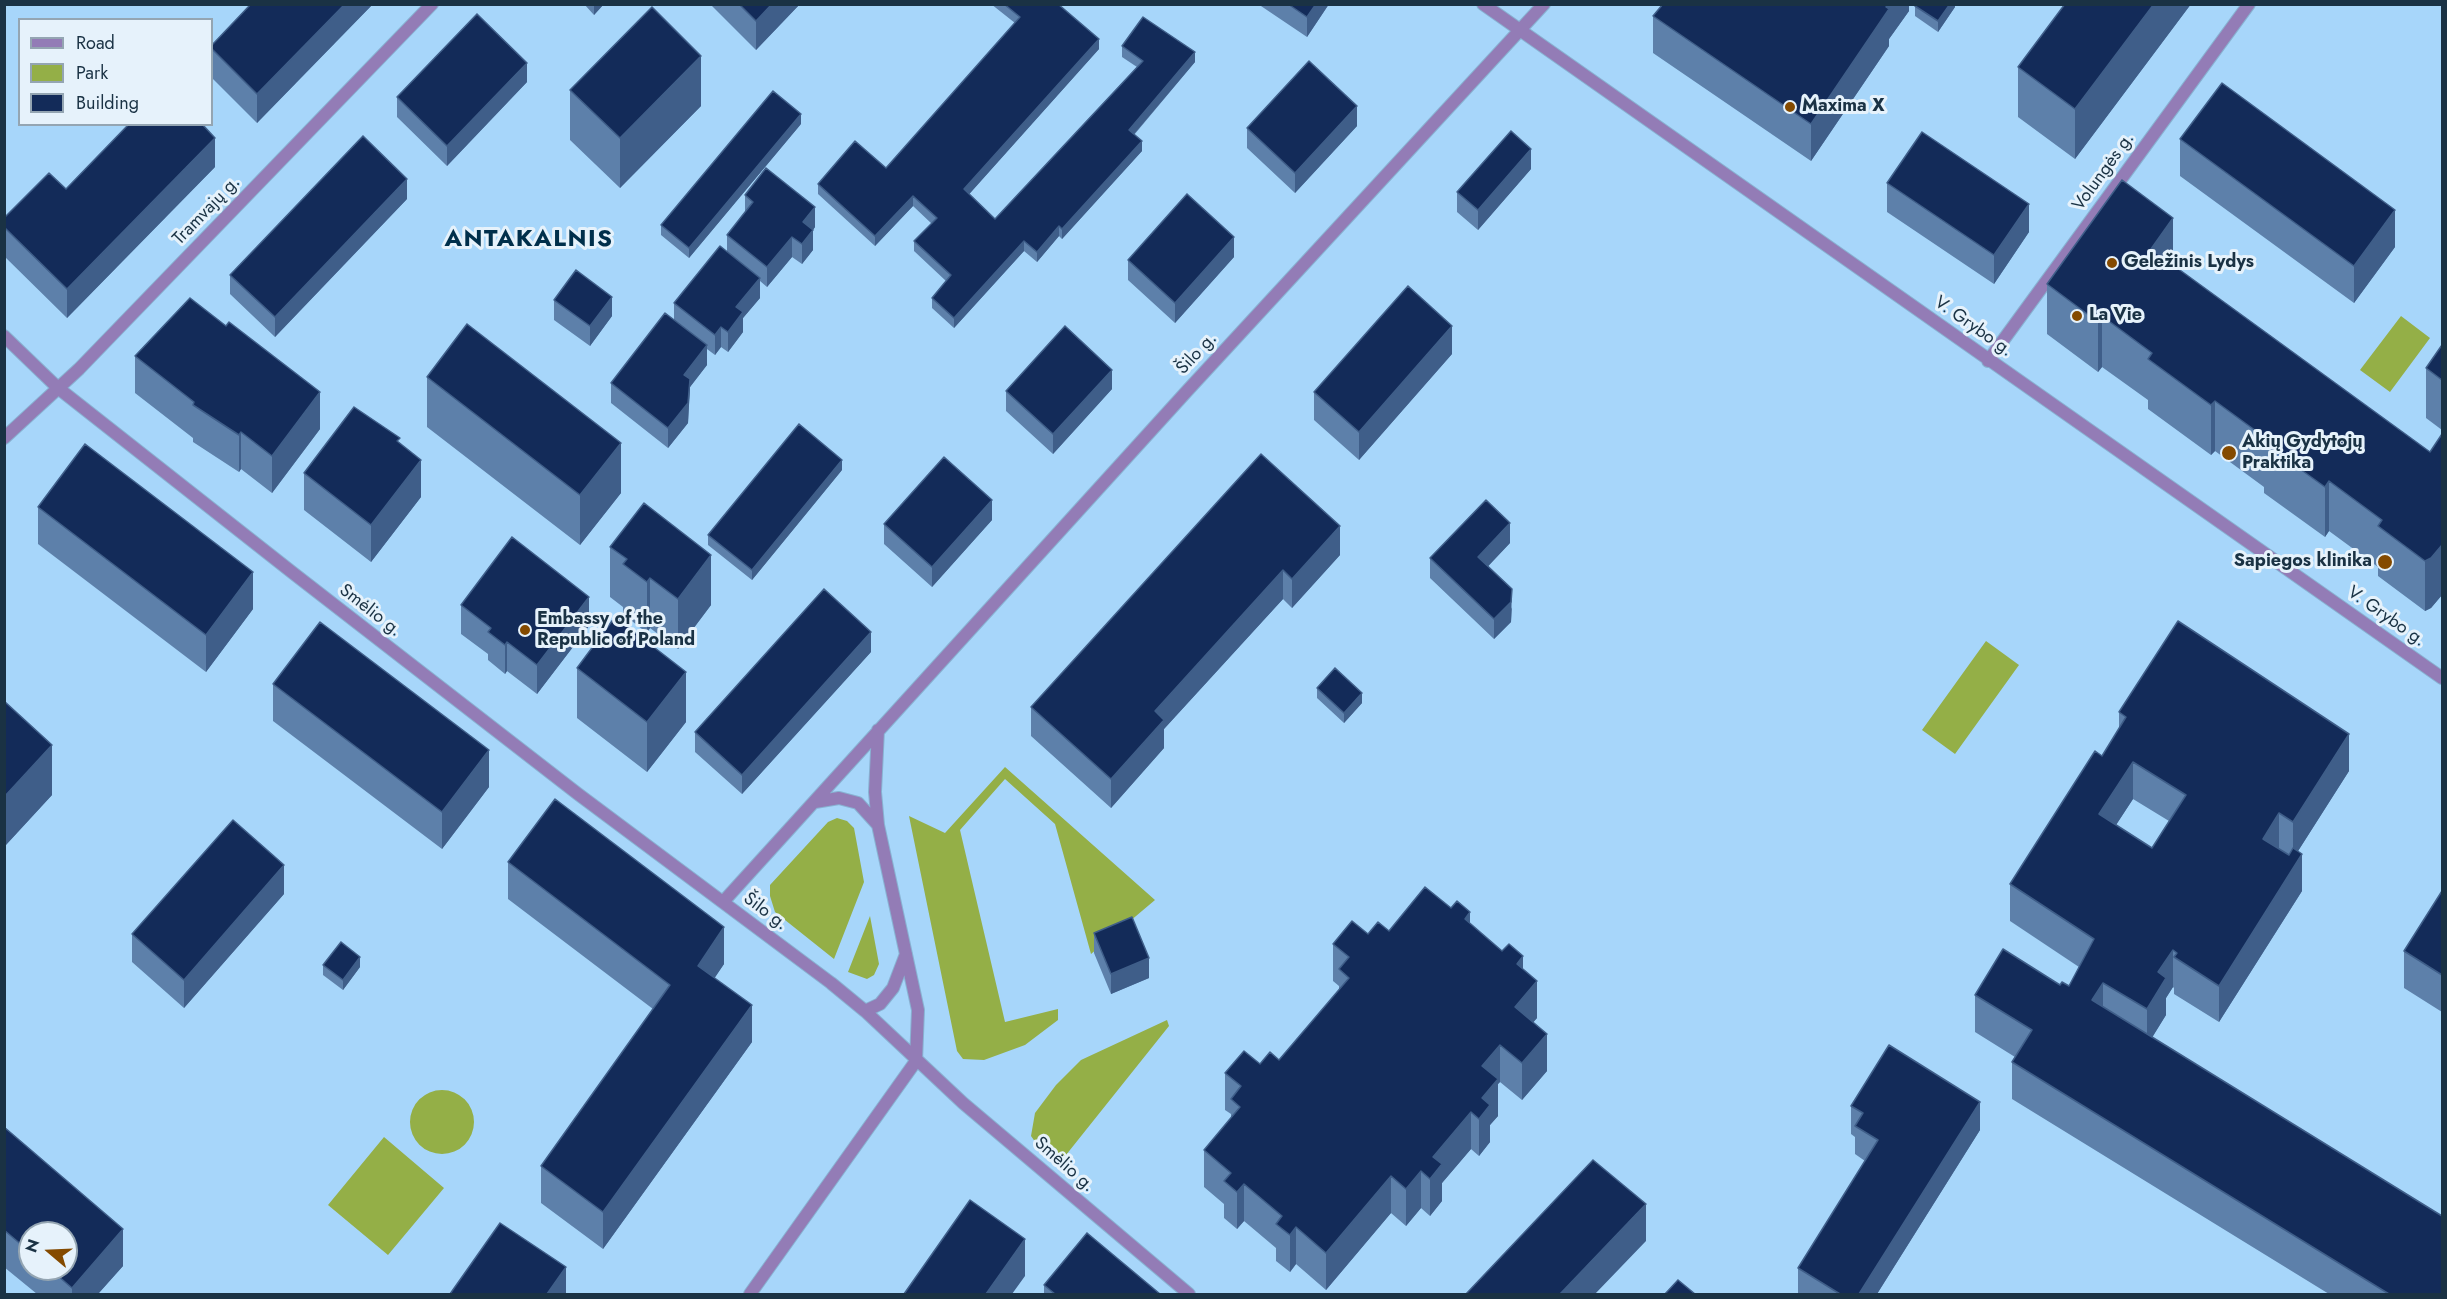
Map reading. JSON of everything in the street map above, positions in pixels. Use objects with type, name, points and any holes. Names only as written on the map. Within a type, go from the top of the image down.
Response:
[{"type":"street","name":"Tramvajų g.","points":[[4,438],[58,388],[432,4]]},
{"type":"street","name":"V. Grybo g.","points":[[1483,4],[1989,361],[2440,672]]},
{"type":"street","name":"Šilo g.","points":[[916,1061],[865,1011],[723,902],[1544,4]]},
{"type":"street","name":"Volungės g.","points":[[1989,361],[2249,4]]},
{"type":"street","name":"Smėlio g.","points":[[4,336],[58,388],[375,638],[723,902]]},
{"type":"street","points":[[750,1294],[916,1061],[918,1010],[878,825],[875,792],[878,730]]},
{"type":"street","points":[[816,802],[839,798],[858,803],[878,825]]},
{"type":"street","points":[[865,1011],[880,1004],[893,988],[907,953]]},
{"type":"street","name":"Smėlio g.","points":[[916,1061],[1189,1294]]},
{"type":"green space","points":[[2401,316],[2430,338],[2390,392],[2360,370]]},
{"type":"green space","points":[[1986,641],[2019,665],[1955,754],[1922,730]]},
{"type":"green space","points":[[1005,767],[1155,900],[1091,954],[1055,824],[1005,779],[960,830],[1005,1022],[1058,1009],[1058,1020],[1025,1045],[984,1060],[963,1059],[957,1051],[909,816],[945,833]]},
{"type":"green space","points":[[837,818],[847,821],[854,828],[864,882],[834,959],[775,912],[770,896],[770,885],[828,822]]},
{"type":"green space","points":[[870,916],[879,964],[874,975],[867,979],[848,972]]},
{"type":"green space","points":[[1167,1020],[1169,1026],[1058,1165],[1043,1153],[1031,1136],[1035,1113],[1056,1085],[1081,1060]]},
{"type":"green space","points":[[442,1090],[460,1096],[468,1104],[474,1122],[468,1140],[460,1148],[442,1154],[424,1148],[416,1140],[410,1122],[416,1104],[424,1096]]},
{"type":"green space","points":[[384,1137],[444,1188],[388,1255],[328,1205]]},
{"type":"building","points":[[251,4],[345,4],[257,94],[213,50],[213,44]]},
{"type":"building","points":[[739,4],[772,4],[756,21]]},
{"type":"building","points":[[1004,4],[1058,4],[1099,39],[964,189],[995,219],[1143,61],[1122,46],[1143,17],[1195,52],[1129,130],[1142,141],[1062,229],[1059,226],[1037,252],[1024,241],[954,318],[932,298],[951,275],[914,241],[937,218],[913,196],[875,236],[818,184],[855,141],[886,168],[1020,17]]},
{"type":"building","points":[[1288,4],[1316,4],[1307,17]]},
{"type":"building","name":"Maxima X","points":[[1663,4],[1888,4],[1886,7],[1889,9],[1811,124],[1653,16]]},
{"type":"building","points":[[1916,4],[1950,4],[1938,21],[1915,6]]},
{"type":"building","points":[[2065,4],[2154,4],[2075,109],[2018,67]]},
{"type":"building","points":[[652,7],[701,56],[620,138],[570,90]]},
{"type":"building","points":[[477,14],[527,63],[447,146],[397,97]]},
{"type":"building","points":[[1309,61],[1357,106],[1295,173],[1247,128]]},
{"type":"building","points":[[2222,83],[2395,210],[2354,266],[2180,139]]},
{"type":"building","points":[[773,91],[801,114],[689,248],[661,225]]},
{"type":"building","points":[[127,126],[204,126],[215,138],[67,289],[4,227],[4,218],[49,173],[66,189]]},
{"type":"building","points":[[1511,131],[1531,149],[1478,210],[1457,192]]},
{"type":"building","points":[[1922,132],[2029,204],[1994,255],[1887,183]]},
{"type":"building","points":[[363,136],[407,179],[275,317],[230,275]]},
{"type":"building","points":[[766,168],[815,207],[803,222],[813,230],[802,244],[792,237],[767,267],[727,235],[753,202],[745,195]]},
{"type":"building","points":[[2122,180],[2173,218],[2151,249],[2430,452],[2442,434],[2442,545],[2431,558],[2425,561],[2378,526],[2382,520],[2329,481],[2325,487],[2264,443],[2267,439],[2215,401],[2211,405],[2148,359],[2152,353],[2102,316],[2098,322],[2047,284]]},
{"type":"building","points":[[1187,194],[1234,237],[1175,303],[1128,260]]},
{"type":"building","points":[[720,246],[760,278],[736,307],[743,312],[728,332],[721,327],[715,335],[674,303]]},
{"type":"building","points":[[576,270],[612,297],[590,326],[554,300]]},
{"type":"building","points":[[1408,286],[1452,326],[1359,432],[1314,392]]},
{"type":"building","points":[[190,298],[226,326],[229,322],[320,392],[272,456],[241,432],[239,435],[193,405],[194,402],[135,356]]},
{"type":"building","points":[[665,313],[707,345],[684,375],[690,379],[688,403],[668,428],[611,383]]},
{"type":"building","points":[[467,324],[621,443],[580,495],[427,377]]},
{"type":"building","points":[[1065,326],[1112,370],[1053,434],[1006,391]]},
{"type":"building","points":[[2442,345],[2442,380],[2426,368]]},
{"type":"building","points":[[354,407],[400,438],[397,441],[421,460],[371,525],[304,473]]},
{"type":"building","points":[[799,424],[842,460],[752,570],[708,535]]},
{"type":"building","points":[[85,444],[253,572],[206,635],[38,507]]},
{"type":"building","points":[[1261,454],[1340,526],[1292,579],[1283,570],[1155,711],[1164,720],[1111,779],[1031,707]]},
{"type":"building","points":[[944,457],[992,500],[932,567],[884,524]]},
{"type":"building","points":[[1486,500],[1510,523],[1478,557],[1512,589],[1511,602],[1494,619],[1430,558]]},
{"type":"building","points":[[644,503],[711,555],[678,599],[650,578],[647,582],[623,564],[627,559],[610,547]]},
{"type":"building","name":"Embassy of the Republic of Poland","points":[[512,537],[589,597],[537,665],[507,642],[505,645],[488,632],[491,628],[461,605]]},
{"type":"building","points":[[824,589],[871,632],[742,775],[695,732]]},
{"type":"building","points":[[615,617],[686,672],[647,722],[577,668]]},
{"type":"building","points":[[2178,621],[2349,734],[2293,822],[2279,813],[2263,839],[2289,855],[2293,848],[2302,854],[2219,986],[2174,957],[2177,953],[2173,950],[2158,972],[2166,978],[2147,1009],[2103,983],[2092,1000],[2442,1216],[2442,1294],[2389,1294],[2012,1062],[2032,1030],[1975,995],[2003,949],[2060,985],[2062,982],[2069,986],[2094,939],[2010,884],[2095,751],[2102,756],[2126,717],[2119,712]],"holes":[[[2133,762],[2186,795],[2152,848],[2099,814]]]},
{"type":"building","points":[[320,622],[489,750],[442,812],[273,684]]},
{"type":"building","points":[[1335,668],[1362,693],[1344,713],[1317,688]]},
{"type":"building","points":[[4,701],[52,745],[5,796],[4,795]]},
{"type":"building","points":[[555,799],[724,927],[698,966],[752,1005],[603,1212],[541,1166],[670,985],[508,862]]},
{"type":"building","points":[[233,820],[284,865],[184,980],[132,934]]},
{"type":"building","points":[[1425,887],[1451,908],[1457,901],[1470,912],[1465,919],[1502,951],[1509,944],[1523,956],[1517,964],[1537,981],[1515,1007],[1547,1034],[1522,1063],[1500,1045],[1482,1066],[1498,1079],[1482,1098],[1490,1105],[1479,1119],[1471,1112],[1433,1157],[1442,1164],[1430,1179],[1421,1171],[1406,1189],[1391,1176],[1326,1253],[1296,1227],[1290,1235],[1276,1224],[1282,1216],[1244,1184],[1237,1192],[1224,1181],[1231,1173],[1204,1150],[1240,1107],[1231,1099],[1241,1086],[1225,1073],[1244,1051],[1260,1064],[1270,1052],[1279,1060],[1349,978],[1339,969],[1349,957],[1333,944],[1352,921],[1368,934],[1378,922],[1389,931]]},
{"type":"building","points":[[2442,891],[2442,975],[2404,951]]},
{"type":"building","points":[[1132,917],[1149,958],[1111,974],[1094,933]]},
{"type":"building","points":[[341,942],[360,957],[343,980],[323,965]]},
{"type":"building","points":[[1889,1045],[1980,1102],[1859,1294],[1840,1294],[1798,1268],[1878,1140],[1855,1126],[1863,1113],[1851,1106]]},
{"type":"building","points":[[4,1127],[123,1229],[72,1288],[64,1281],[78,1281],[78,1221],[18,1221],[18,1242],[4,1230]]},
{"type":"building","points":[[1593,1160],[1646,1204],[1560,1294],[1466,1294]]},
{"type":"building","points":[[970,1200],[1025,1239],[986,1294],[904,1294]]},
{"type":"building","points":[[500,1223],[566,1267],[547,1294],[450,1294]]},
{"type":"building","points":[[1087,1233],[1160,1294],[1055,1294],[1044,1285]]},
{"type":"building","points":[[1678,1280],[1695,1294],[1665,1294]]},
{"type":"place","name":"Maxima X","points":[[1790,107]]},
{"type":"place","name":"Geležinis Lydys","points":[[2112,263]]},
{"type":"place","name":"La Vie","points":[[2077,316]]},
{"type":"place","name":"Akių Gydytojų Praktika","points":[[2229,453]]},
{"type":"place","name":"Sapiegos klinika","points":[[2385,562]]},
{"type":"place","name":"Embassy of the Republic of Poland","points":[[525,630]]},
{"type":"district","name":"ANTAKALNIS","points":[[529,240]]}]
